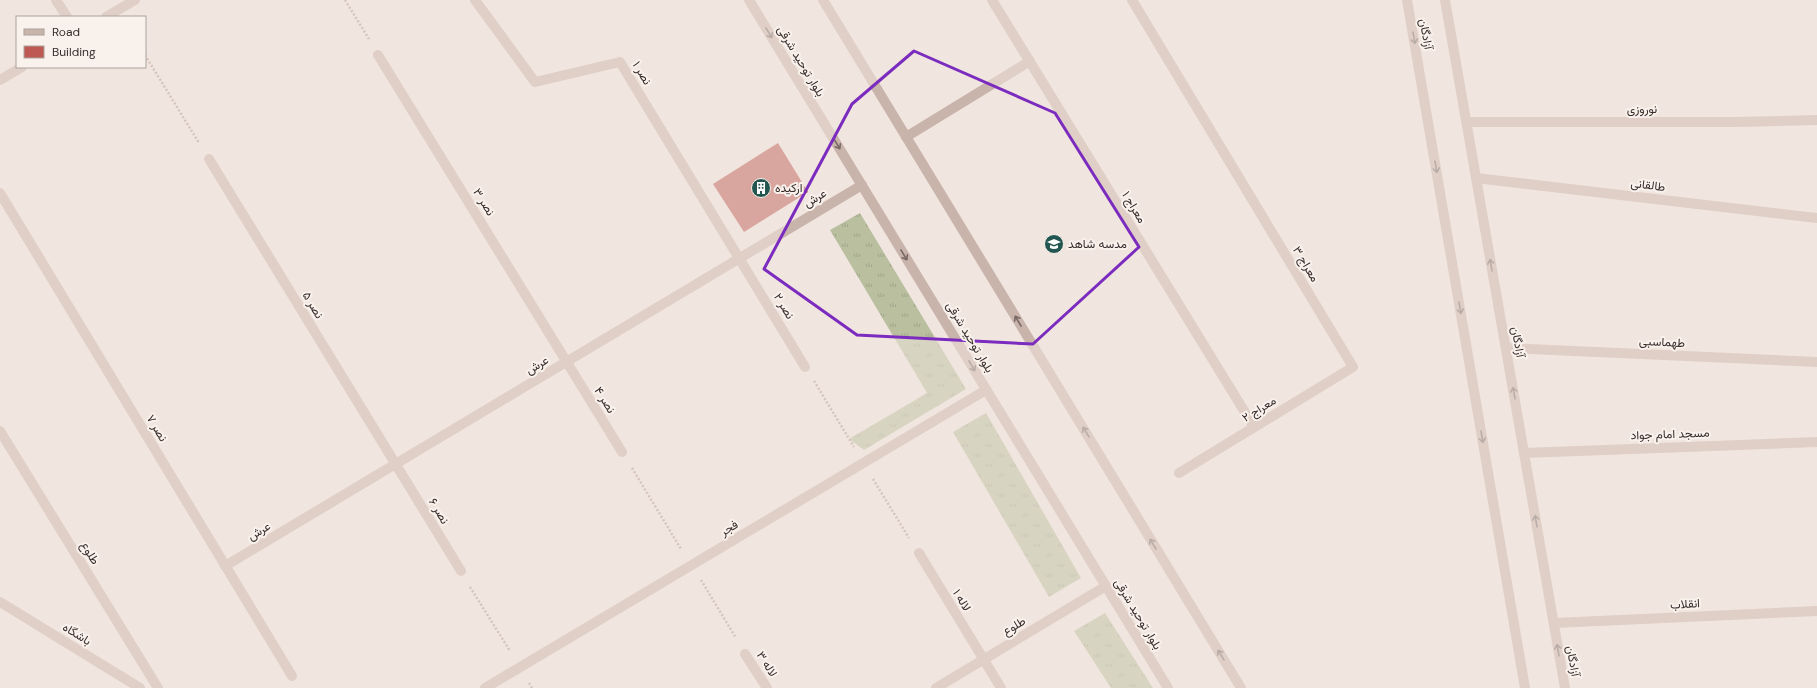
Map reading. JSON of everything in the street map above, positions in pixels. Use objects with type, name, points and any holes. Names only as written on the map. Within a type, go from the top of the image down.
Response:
[{"type":"street","points":[[56,0],[66,16]]},
{"type":"street","points":[[108,16],[135,0]]},
{"type":"street","name":"نصر ۱","points":[[475,0],[535,82],[620,62],[740,259]]},
{"type":"street","name":"بلوار توحید شرقی","points":[[749,0],[1168,688]]},
{"type":"street","points":[[823,0],[1241,688]]},
{"type":"street","name":"معراج ۱","points":[[992,0],[1254,427]]},
{"type":"street","name":"معراج ۳","points":[[1132,0],[1353,366]]},
{"type":"street","name":"آزادگان","points":[[1407,0],[1525,688]]},
{"type":"street","name":"آزادگان","points":[[1445,0],[1565,688]]},
{"type":"street","name":"نصر ۳","points":[[378,55],[566,362]]},
{"type":"street","points":[[906,137],[1030,61]]},
{"type":"street","points":[[0,80],[20,68]]},
{"type":"street","name":"نوروزی","points":[[1467,122],[1735,122],[1817,120]]},
{"type":"street","name":"نصر ۵","points":[[209,159],[395,464]]},
{"type":"street","name":"طالقانی","points":[[1476,178],[1817,218]]},
{"type":"street","name":"عرش","points":[[225,566],[862,185]]},
{"type":"street","name":"نصر ۷","points":[[0,193],[292,676]]},
{"type":"street","name":"نصر ۲","points":[[740,259],[805,367]]},
{"type":"street","name":"طهماسبی","points":[[1506,348],[1817,362]]},
{"type":"street","name":"نصر ۴","points":[[566,362],[622,452]]},
{"type":"street","points":[[1254,427],[1353,366]]},
{"type":"street","name":"معراج ۲","points":[[1254,427],[1179,474],[1353,366]]},
{"type":"street","name":"فجر","points":[[485,688],[986,390]]},
{"type":"street","name":"طلوع","points":[[0,431],[158,688]]},
{"type":"street","name":"مسجد امام جواد","points":[[1524,453],[1817,442]]},
{"type":"street","name":"نصر ۶","points":[[395,464],[461,571]]},
{"type":"street","name":"لاله ۱","points":[[919,554],[1001,688]]},
{"type":"street","name":"طلوع","points":[[936,688],[1106,586]]},
{"type":"street","name":"باشگاه","points":[[0,602],[140,688]]},
{"type":"street","name":"انقلاب","points":[[1554,623],[1817,611]]},
{"type":"street","name":"لاله ۳","points":[[745,654],[767,688]]},
{"type":"path","points":[[345,0],[378,55]]},
{"type":"path","points":[[146,57],[209,159]]},
{"type":"path","points":[[461,571],[532,688]]},
{"type":"highlighted area","points":[[914,51],[1055,113],[1139,247],[1033,344],[857,335],[764,269],[852,104]]},
{"type":"green space","points":[[860,213],[966,389],[864,450],[849,439],[927,393],[830,230]]},
{"type":"green space","points":[[986,413],[1081,578],[1049,597],[953,432]]},
{"type":"green space","points":[[1105,613],[1153,688],[1111,688],[1074,631]]},
{"type":"building","name":"ارکیده","points":[[778,143],[808,192],[744,232],[713,184]]},
{"type":"place","name":"ارکیده","points":[[761,188]]},
{"type":"place","name":"مدسه شاهد","points":[[1054,244]]}]
